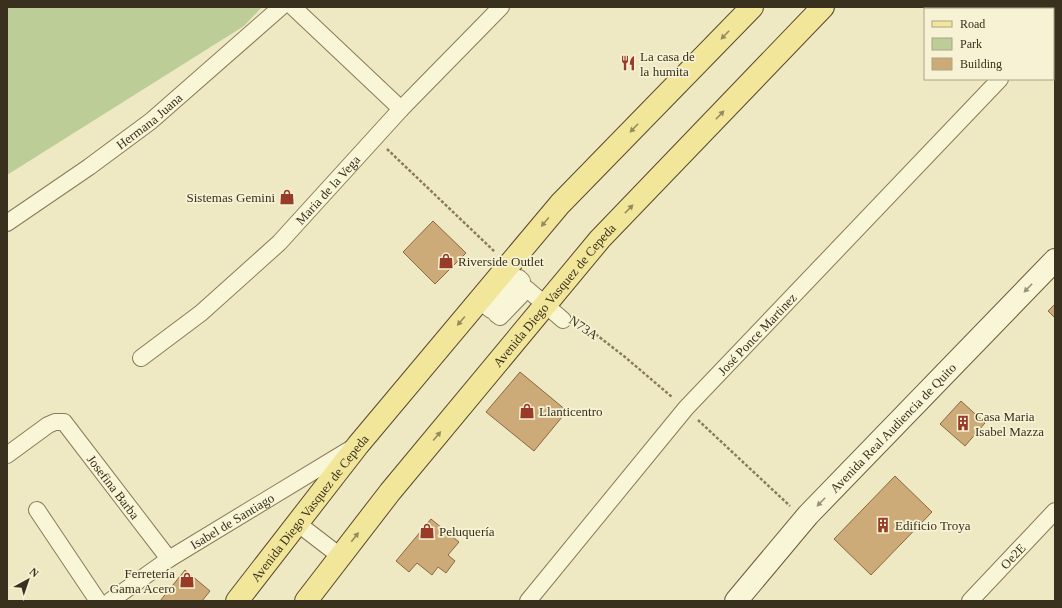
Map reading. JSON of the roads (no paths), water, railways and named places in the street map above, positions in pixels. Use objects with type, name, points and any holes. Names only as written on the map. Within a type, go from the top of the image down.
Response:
[{"type":"main road","name":"Avenida Diego Vasquez de Cepeda","points":[[237,601],[358,445],[560,204],[752,7]]},
{"type":"main road","name":"Avenida Diego Vasquez de Cepeda","points":[[306,601],[390,492],[600,239],[823,7]]},
{"type":"main road","name":"Avenida Real Audiencia de Quito","points":[[742,599],[808,515],[1055,260]]},
{"type":"street","name":"Hermana Juana","points":[[7,223],[89,167],[151,121],[281,7]]},
{"type":"street","points":[[293,7],[401,109]]},
{"type":"street","name":"Maria de la Vega","points":[[141,358],[201,313],[279,243],[401,109],[501,7]]},
{"type":"street","name":"José Ponce Martinez","points":[[528,601],[686,408],[999,80]]},
{"type":"street","name":"N73A","points":[[509,264],[516,270],[486,306],[491,310],[519,278],[522,281],[496,314],[500,317],[527,289],[563,320]]},
{"type":"street","name":"Josefina Barba","points":[[7,455],[48,425],[55,422],[64,422],[169,559]]},
{"type":"street","name":"Isabel de Santiago","points":[[110,601],[169,559],[358,445]]},
{"type":"street","points":[[37,510],[98,601]]},
{"type":"street","name":"Oe2E","points":[[970,601],[1055,511]]},
{"type":"street","points":[[297,523],[340,556]]},
{"type":"place","name":"La casa de la humita","points":[[628,63]]},
{"type":"place","name":"Sistemas Gemini","points":[[287,197]]},
{"type":"place","name":"Riverside Outlet","points":[[446,261]]},
{"type":"place","name":"Llanticentro","points":[[527,411]]},
{"type":"place","name":"Casa Maria Isabel Mazza","points":[[963,423]]},
{"type":"place","name":"Edificio Troya","points":[[883,525]]},
{"type":"place","name":"Peluquería","points":[[427,531]]},
{"type":"place","name":"Ferretería Gama Acero","points":[[187,580]]}]
